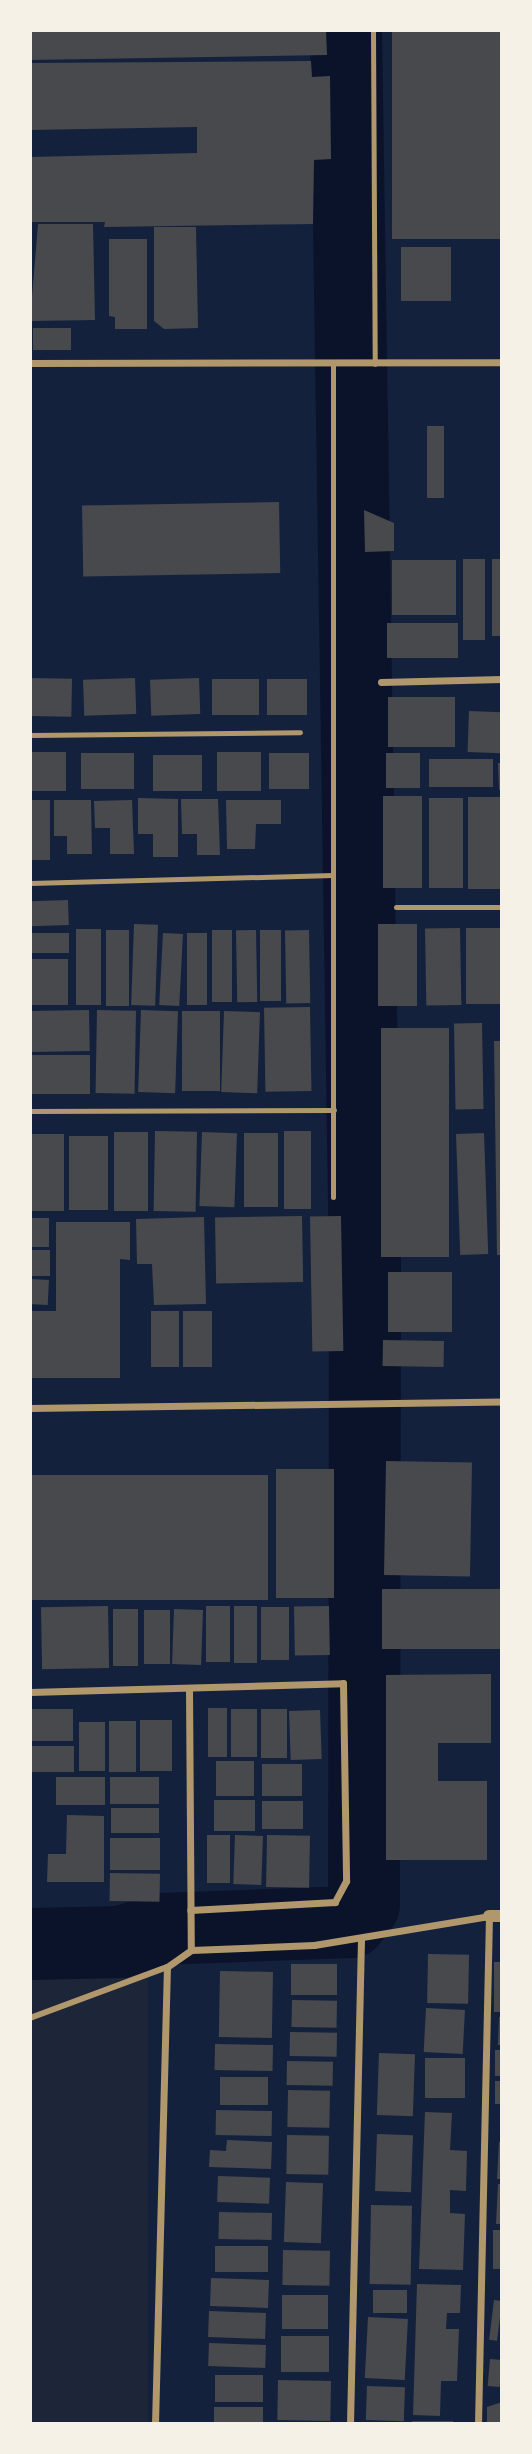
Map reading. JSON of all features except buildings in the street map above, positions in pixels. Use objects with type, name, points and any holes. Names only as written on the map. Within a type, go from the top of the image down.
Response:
[{"type":"street","points":[[30,363],[333,366],[502,362]]},
{"type":"street","points":[[381,681],[502,679]]},
{"type":"street","points":[[30,1408],[502,1401]]},
{"type":"street","points":[[30,1692],[343,1683],[346,1881],[335,1902],[190,1910]]},
{"type":"street","points":[[189,1688],[191,1950]]},
{"type":"street","points":[[30,2018],[167,1967],[191,1950],[361,1939],[496,1916],[478,2424]]},
{"type":"street","points":[[350,2424],[361,1939]]},
{"type":"street","points":[[155,2424],[167,1967]]},
{"type":"lane","points":[[371,364],[373,30]]},
{"type":"lane","points":[[333,366],[333,1197]]},
{"type":"lane","points":[[30,735],[300,732]]},
{"type":"lane","points":[[30,883],[333,875]]},
{"type":"lane","points":[[396,907],[502,907]]},
{"type":"lane","points":[[30,1111],[334,1110]]},
{"type":"shaded area","points":[[30,1950],[148,1950],[148,2424],[30,2424]]},
{"type":"waterway","points":[[30,1944],[121,1942],[160,1929],[351,1922],[364,1905],[365,1268],[346,30]]}]
